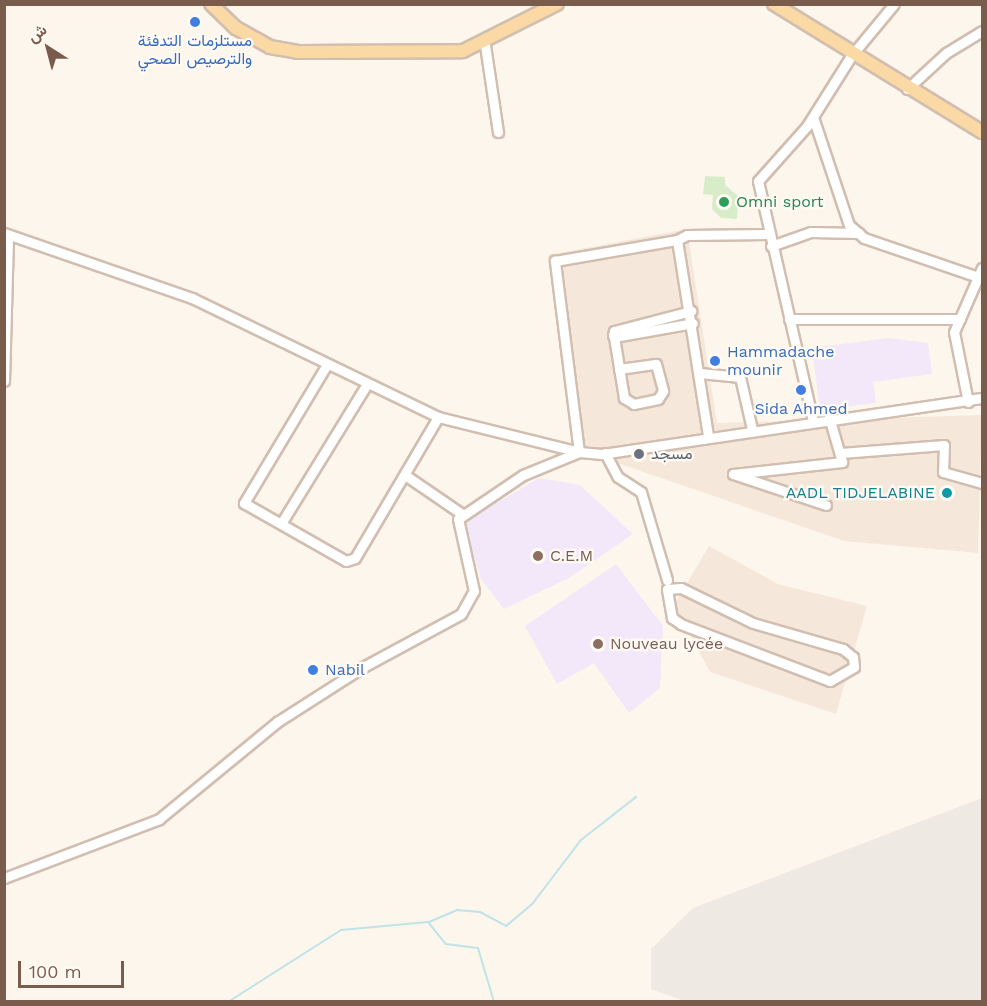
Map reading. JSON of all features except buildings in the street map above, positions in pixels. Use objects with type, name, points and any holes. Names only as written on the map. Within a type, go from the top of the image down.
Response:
[{"type":"main road","points":[[211,4],[236,28],[270,47],[297,52],[464,51],[485,45],[557,4]]},
{"type":"main road","points":[[774,4],[851,56],[982,132]]},
{"type":"street","points":[[813,422],[768,234],[758,181],[813,117],[851,56],[894,4]]},
{"type":"street","points":[[907,89],[946,53],[982,31]]},
{"type":"street","points":[[485,45],[498,132]]},
{"type":"street","points":[[813,117],[849,225],[858,233]]},
{"type":"street","points":[[771,246],[811,232],[858,233],[980,272],[954,332],[968,402]]},
{"type":"street","points":[[4,381],[6,234],[192,298],[326,366],[438,417],[579,452],[605,453],[708,435],[813,422],[829,417],[968,402],[982,398]]},
{"type":"street","points":[[579,452],[555,261],[677,240],[687,235],[768,234]]},
{"type":"street","points":[[677,240],[693,323],[708,435]]},
{"type":"street","points":[[619,369],[656,364],[662,396],[627,403],[619,369],[614,337],[617,327],[691,311]]},
{"type":"street","points":[[789,319],[960,319]]},
{"type":"street","points":[[614,337],[693,323]]},
{"type":"street","points":[[326,366],[244,498],[248,506],[282,522],[351,561],[438,417]]},
{"type":"street","points":[[700,373],[740,377],[752,429]]},
{"type":"street","points":[[282,522],[367,384]]},
{"type":"street","points":[[826,505],[732,474],[842,462],[829,417]]},
{"type":"street","points":[[841,453],[944,445],[943,472],[982,483]]},
{"type":"street","points":[[4,878],[159,819],[277,722],[363,667],[461,614],[474,591],[457,525],[462,514],[523,475],[579,452]]},
{"type":"street","points":[[605,453],[618,477],[640,492],[667,585],[672,618],[681,624],[830,681],[854,667],[854,657],[843,649],[753,623],[681,588],[667,585]]},
{"type":"street","points":[[405,474],[462,514]]},
{"type":"shaded area","points":[[687,229],[717,423],[982,415],[978,553],[844,541],[574,448],[549,255]]},
{"type":"shaded area","points":[[888,338],[928,343],[932,374],[873,382],[876,403],[820,410],[812,348]]},
{"type":"shaded area","name":"C.E.M","points":[[539,478],[580,485],[633,534],[569,578],[504,609],[481,579],[464,522]]},
{"type":"shaded area","points":[[709,546],[778,584],[867,606],[836,714],[710,672],[674,605]]},
{"type":"shaded area","name":"Nouveau lycée","points":[[616,564],[663,626],[660,688],[629,713],[594,663],[557,684],[525,626]]},
{"type":"shaded area","points":[[982,798],[982,1001],[687,1002],[651,989],[651,949],[693,908]]},
{"type":"green space","name":"Omni sport","points":[[705,176],[725,177],[725,185],[738,196],[737,219],[721,218],[712,209],[713,195],[703,194]]},
{"type":"waterway","points":[[429,922],[457,910],[480,912],[506,926],[533,903],[581,840],[636,797]]},
{"type":"waterway","points":[[228,1002],[341,930],[428,922],[446,944],[478,948],[494,1002]]},
{"type":"place","name":"مستلزمات التدفئة والترصيص الصحي","points":[[195,22]]},
{"type":"place","name":"Omni sport","points":[[724,202]]},
{"type":"place","name":"Hammadache mounir","points":[[715,361]]},
{"type":"place","name":"Sida Ahmed","points":[[801,390]]},
{"type":"place","name":"مسجد","points":[[639,454]]},
{"type":"place","name":"AADL TIDJELABINE","points":[[947,493]]},
{"type":"place","name":"C.E.M","points":[[538,556]]},
{"type":"place","name":"Nouveau lycée","points":[[598,644]]},
{"type":"place","name":"Nabil","points":[[313,670]]}]
